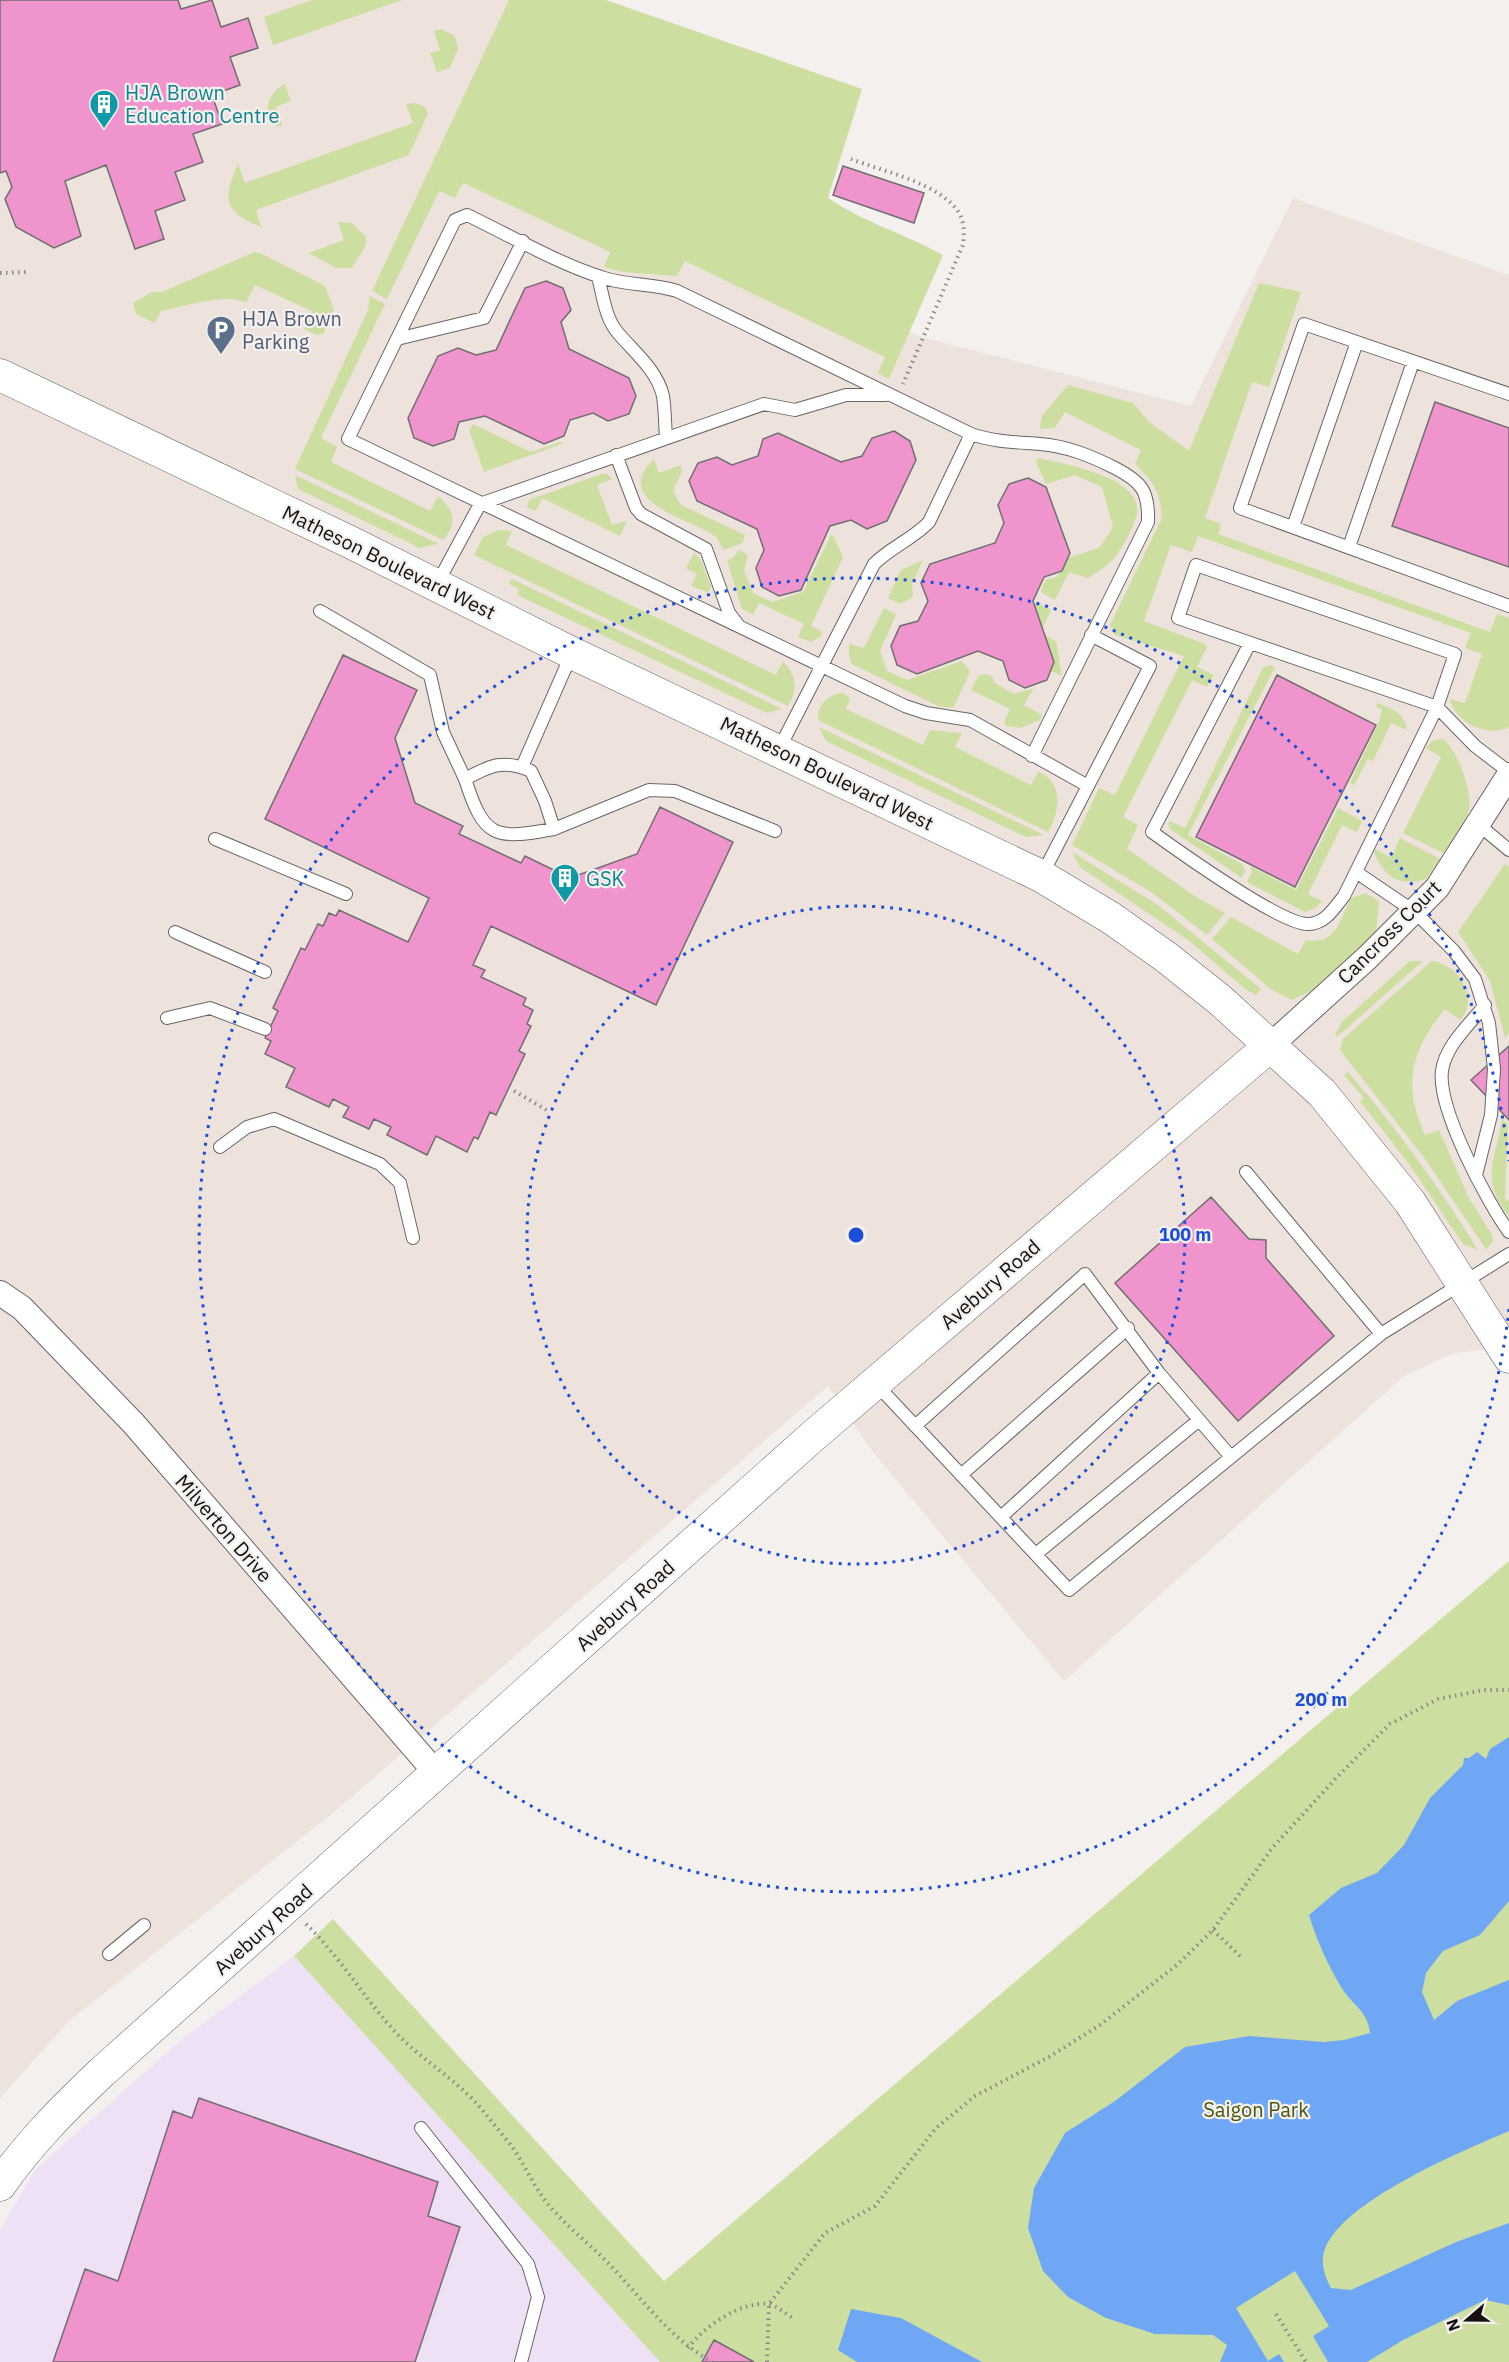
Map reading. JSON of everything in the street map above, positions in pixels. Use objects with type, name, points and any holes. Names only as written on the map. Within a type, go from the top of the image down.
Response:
[{"type":"street","name":"Matheson Boulevard West","points":[[0,375],[437,584],[572,653],[779,749],[1041,876],[1111,918],[1166,957],[1271,1045],[1322,1093],[1368,1147],[1410,1202],[1509,1357]]},
{"type":"street","name":"Cancross Court","points":[[1271,1045],[1415,912],[1437,888],[1479,825],[1509,773]]},
{"type":"street","name":"Avebury Road","points":[[0,2185],[16,2162],[63,2109],[876,1383],[1271,1045]]},
{"type":"street","name":"Milverton Drive","points":[[0,1293],[22,1308],[134,1424],[437,1774]]},
{"type":"lane","points":[[1032,756],[1148,522],[1149,508],[1145,492],[1138,481],[1083,453],[1042,444],[992,441],[971,434],[677,291],[658,285],[624,285],[598,277],[467,215],[455,220],[348,439],[819,667],[905,706],[926,713],[970,720],[1032,756],[1088,786]]},
{"type":"lane","points":[[397,339],[484,318],[523,241]]},
{"type":"lane","points":[[598,277],[608,317],[617,332],[633,347],[652,373],[662,395],[666,438]]},
{"type":"lane","points":[[1509,394],[1304,324],[1240,508],[1509,606]]},
{"type":"lane","points":[[1293,527],[1357,342]]},
{"type":"lane","points":[[1349,547],[1413,362]]},
{"type":"lane","points":[[437,584],[480,504],[764,404],[795,410],[846,395],[893,397]]},
{"type":"lane","points":[[779,749],[819,667],[874,564],[889,549],[920,532],[929,522],[971,434]]},
{"type":"lane","points":[[616,455],[636,508],[641,514],[706,549],[729,613],[740,628]]},
{"type":"lane","points":[[1250,643],[1152,832],[1237,890],[1293,921],[1308,925],[1328,917],[1356,872],[1437,707],[1455,654],[1196,565],[1178,618],[1437,707],[1475,746],[1509,773]]},
{"type":"lane","points":[[320,611],[430,675],[443,732],[465,779],[476,812],[491,831],[516,836],[554,829],[649,790],[675,791],[775,831]]},
{"type":"lane","points":[[1041,876],[1150,666],[1091,635]]},
{"type":"lane","points":[[522,767],[572,653]]},
{"type":"lane","points":[[465,779],[489,766],[512,763],[531,771],[545,801],[554,829]]},
{"type":"lane","points":[[1479,825],[1509,849]]},
{"type":"lane","points":[[215,839],[346,894]]},
{"type":"lane","points":[[1356,872],[1415,912],[1475,979],[1485,1005],[1492,1047],[1493,1080],[1491,1115],[1476,1175]]},
{"type":"lane","points":[[175,933],[265,972]]},
{"type":"lane","points":[[1485,1005],[1449,1051],[1442,1071],[1445,1099],[1476,1175],[1495,1213],[1509,1232]]},
{"type":"lane","points":[[167,1018],[210,1008],[265,1029]]},
{"type":"lane","points":[[220,1147],[247,1127],[274,1119],[380,1164],[400,1183],[412,1238]]},
{"type":"lane","points":[[1246,1172],[1381,1334]]},
{"type":"lane","points":[[876,1383],[1069,1590],[1381,1334],[1509,1254]]},
{"type":"lane","points":[[915,1425],[1085,1274],[1128,1328],[1159,1373],[1231,1457]]},
{"type":"lane","points":[[962,1475],[1128,1328]]},
{"type":"lane","points":[[1001,1516],[1159,1373]]},
{"type":"lane","points":[[1036,1554],[1199,1420]]},
{"type":"lane","points":[[109,1954],[144,1925]]},
{"type":"lane","points":[[420,2128],[528,2264],[538,2297],[521,2362]]},
{"type":"path","points":[[850,159],[939,192],[960,214],[964,226],[963,245],[893,397]]},
{"type":"path","points":[[0,273],[27,272]]},
{"type":"path","points":[[514,1091],[550,1112]]},
{"type":"path","points":[[767,2362],[769,2304],[825,2233],[875,2205],[936,2128],[975,2096],[1049,2057],[1100,2025],[1178,1964],[1213,1930],[1273,1847],[1338,1776],[1390,1724],[1438,1699],[1484,1690],[1509,1690]]},
{"type":"path","points":[[289,1907],[334,1951],[370,2002],[400,2037],[453,2080],[482,2109],[514,2150],[554,2212],[604,2259],[652,2314],[676,2334],[688,2348],[712,2362]]},
{"type":"path","points":[[1213,1930],[1241,1957]]},
{"type":"path","points":[[688,2348],[697,2336],[734,2310],[769,2304],[793,2318]]},
{"type":"path","points":[[1276,2314],[1306,2362]]},
{"type":"shaded area","points":[[0,0],[564,0],[478,169],[925,338],[1191,406],[1293,198],[1509,275],[1509,1347],[1454,1353],[1404,1376],[1064,1681],[872,1451],[828,1386],[333,1813],[70,2020],[0,2098]]},
{"type":"shaded area","points":[[294,1956],[660,2362],[0,2362],[0,2230],[35,2170],[181,2040]]},
{"type":"green space","points":[[312,0],[402,0],[273,45],[264,17]]},
{"type":"green space","points":[[509,0],[606,0],[862,89],[828,198],[855,214],[943,255],[889,379],[878,373],[885,357],[685,261],[677,276],[623,272],[604,267],[610,252],[463,183],[455,198],[439,191],[387,299],[372,291]]},
{"type":"green space","points":[[441,29],[455,36],[458,49],[450,68],[437,72],[430,53],[440,50],[434,31]]},
{"type":"green space","points":[[285,84],[291,101],[276,107],[282,126],[276,126],[267,116],[268,106],[273,94]]},
{"type":"green space","points":[[415,103],[425,107],[428,113],[409,155],[256,210],[261,227],[233,210],[228,196],[238,164],[245,183],[413,123],[406,104]]},
{"type":"green space","points":[[338,222],[352,223],[366,237],[366,245],[352,268],[336,268],[309,253],[344,240]]},
{"type":"green space","points":[[255,252],[325,286],[334,310],[323,334],[317,335],[304,329],[312,311],[255,285],[246,303],[238,300],[217,300],[161,311],[155,323],[136,314],[133,303],[152,292],[162,292]]},
{"type":"green space","points":[[1259,283],[1301,292],[1269,387],[1252,382],[1205,518],[1221,524],[1218,534],[1490,632],[1497,614],[1509,618],[1509,727],[1492,731],[1482,729],[1465,721],[1453,708],[1450,699],[1465,703],[1482,654],[1465,648],[1471,633],[1198,536],[1192,552],[1171,545],[1144,621],[1205,644],[1207,647],[1197,667],[1214,675],[1207,687],[1192,680],[1123,817],[1138,825],[1127,849],[1196,897],[1225,913],[1207,935],[1151,892],[1072,845],[1099,788],[1115,795],[1184,656],[1115,635],[1110,625],[1161,520],[1156,489],[1135,464],[1141,450],[1065,412],[1055,428],[1040,429],[1042,416],[1068,385],[1133,403],[1149,422],[1189,451]]},
{"type":"green space","points":[[370,296],[385,304],[321,438],[337,447],[331,462],[430,511],[438,496],[448,506],[452,517],[451,528],[443,540],[295,469],[368,310]]},
{"type":"green space","points":[[473,424],[531,452],[560,442],[564,443],[484,472],[469,430]]},
{"type":"green space","points":[[1038,458],[1079,467],[1110,479],[1133,496],[1137,506],[1133,526],[1113,559],[1088,578],[1069,572],[1055,600],[1041,592],[1045,580],[1057,577],[1064,559],[1099,548],[1113,527],[1102,487],[1075,475],[1046,484],[1036,462]]},
{"type":"green space","points":[[654,459],[659,473],[681,465],[682,471],[673,491],[681,505],[745,535],[742,543],[724,550],[713,535],[672,515],[647,497],[641,486],[643,474]]},
{"type":"green space","points":[[601,474],[607,474],[612,479],[597,485],[612,525],[627,521],[620,536],[542,498],[536,511],[527,508],[529,500]]},
{"type":"green space","points":[[295,475],[437,544],[420,548],[298,489]]},
{"type":"green space","points":[[498,530],[512,531],[506,545],[776,675],[783,661],[791,672],[795,688],[788,706],[474,555],[483,537]]},
{"type":"green space","points":[[832,533],[843,557],[811,626],[823,632],[820,637],[811,642],[798,637],[804,624],[759,603],[753,615],[742,609],[727,560],[733,558],[739,550],[748,555],[744,571],[753,593],[772,602],[803,592]]},
{"type":"green space","points":[[694,553],[701,560],[711,587],[708,592],[691,586],[697,574],[686,568]]},
{"type":"green space","points":[[923,560],[912,584],[913,597],[900,604],[888,598],[901,570]]},
{"type":"green space","points":[[512,579],[782,709],[767,713],[517,595],[519,589],[509,584]]},
{"type":"green space","points":[[1038,603],[1051,610],[1040,633],[1056,641],[1062,676],[1047,669],[1029,605]]},
{"type":"green space","points":[[884,608],[896,615],[880,651],[887,671],[907,680],[962,661],[970,672],[953,708],[938,706],[852,664],[849,644],[864,648]]},
{"type":"green space","points":[[1270,665],[1275,667],[1188,835],[1242,864],[1245,871],[1242,878],[1170,829],[1168,824],[1170,821],[1185,828],[1263,668]]},
{"type":"green space","points":[[984,674],[992,676],[995,683],[1014,694],[1034,688],[1024,705],[1042,715],[1040,720],[1020,728],[1006,726],[1004,722],[1010,709],[971,690],[978,676]]},
{"type":"green space","points":[[843,693],[850,698],[846,709],[923,745],[930,730],[962,733],[955,747],[1031,785],[1038,772],[1046,776],[1056,790],[1057,798],[1055,816],[1048,832],[818,720],[818,714],[825,701],[833,695]]},
{"type":"green space","points":[[1377,703],[1400,715],[1407,730],[1391,723],[1373,761],[1368,759],[1354,785],[1350,783],[1379,722],[1382,710],[1376,706]]},
{"type":"green space","points":[[819,727],[1044,835],[1026,837],[826,741]]},
{"type":"green space","points":[[1442,739],[1453,750],[1458,760],[1470,802],[1465,821],[1443,853],[1403,833],[1441,757],[1426,748],[1434,740]]},
{"type":"green space","points":[[1338,808],[1362,821],[1357,832],[1342,825],[1308,894],[1322,901],[1316,908],[1305,912],[1247,882],[1252,872],[1250,866],[1296,890]]},
{"type":"green space","points":[[1400,838],[1440,859],[1426,879],[1400,881],[1388,874],[1378,861],[1375,849],[1391,857]]},
{"type":"green space","points":[[1072,852],[1158,905],[1261,989],[1256,995],[1248,991],[1188,940],[1080,867]]},
{"type":"green space","points":[[1505,864],[1509,867],[1509,1033],[1505,1038],[1490,981],[1458,932]]},
{"type":"green space","points":[[1366,893],[1379,902],[1376,934],[1311,991],[1292,1000],[1272,990],[1212,939],[1231,917],[1298,954],[1306,940],[1316,941],[1331,935],[1351,898]]},
{"type":"green space","points":[[1410,961],[1423,961],[1337,1037],[1335,1035],[1342,1022]]},
{"type":"green space","points":[[1432,961],[1442,964],[1458,975],[1464,984],[1468,1002],[1466,1012],[1460,1020],[1445,1009],[1424,1039],[1414,1069],[1412,1084],[1414,1100],[1425,1135],[1439,1130],[1469,1198],[1492,1235],[1493,1242],[1486,1249],[1425,1159],[1340,1050],[1343,1039]]},
{"type":"green space","points":[[1348,1072],[1417,1158],[1478,1250],[1463,1244],[1409,1164],[1360,1101],[1364,1098],[1344,1075]]},
{"type":"green space","points":[[1502,1118],[1508,1125],[1505,1199],[1509,1201],[1509,1216],[1494,1191],[1492,1179]]},
{"type":"green space","name":"Saigon Park","points":[[1509,1561],[1509,2362],[660,2362],[294,1956],[333,1919],[664,2281]]},
{"type":"water","points":[[1509,1737],[1509,1901],[1480,1935],[1443,1951],[1426,1973],[1422,1992],[1434,2020],[1457,2001],[1509,1980],[1509,2131],[1462,2151],[1373,2199],[1349,2218],[1331,2237],[1323,2261],[1331,2288],[1351,2290],[1456,2242],[1509,2223],[1509,2305],[1485,2300],[1403,2340],[1367,2362],[1328,2362],[1313,2336],[1329,2326],[1295,2271],[1236,2308],[1268,2361],[1279,2354],[1284,2362],[1220,2362],[1227,2345],[1213,2335],[1155,2334],[1106,2318],[1068,2297],[1043,2271],[1028,2228],[1034,2188],[1065,2133],[1115,2101],[1185,2047],[1249,2036],[1324,2042],[1344,2040],[1370,2033],[1369,2025],[1363,2014],[1345,1993],[1332,1970],[1309,1915],[1341,1888],[1377,1873],[1404,1845],[1430,1798],[1463,1765],[1464,1758],[1469,1758],[1477,1752],[1486,1759],[1490,1749]]},
{"type":"water","points":[[851,2309],[901,2318],[982,2362],[857,2362],[838,2350]]},
{"type":"building","name":"HJA Brown Education Centre","points":[[0,0],[178,0],[181,9],[212,0],[221,27],[248,18],[258,48],[230,57],[240,85],[212,95],[222,124],[193,134],[203,162],[175,172],[185,200],[155,211],[164,239],[135,249],[106,165],[65,181],[81,236],[54,248],[16,227],[5,199],[12,187],[6,171],[0,173]]},
{"type":"building","points":[[843,166],[924,193],[914,223],[833,195]]},
{"type":"building","points":[[546,281],[563,288],[571,310],[561,322],[569,349],[629,378],[636,396],[629,414],[608,421],[593,413],[570,420],[564,436],[544,444],[485,416],[459,422],[454,439],[433,446],[414,438],[408,418],[438,356],[458,348],[476,355],[496,350],[525,288]]},
{"type":"building","points":[[1435,402],[1509,428],[1509,567],[1392,526]]},
{"type":"building","points":[[894,431],[910,441],[916,460],[887,521],[867,529],[851,520],[830,526],[801,590],[779,596],[762,587],[756,568],[764,550],[757,529],[697,501],[689,481],[698,463],[717,457],[732,465],[758,456],[763,439],[778,433],[841,462],[862,456],[872,438]]},
{"type":"building","points":[[1028,478],[1046,487],[1070,553],[1062,571],[1044,577],[1033,601],[1054,662],[1047,680],[1025,688],[1009,680],[1003,661],[978,651],[917,674],[897,665],[891,646],[900,626],[918,621],[928,601],[921,583],[930,564],[995,543],[1004,523],[998,505],[1009,484]]},
{"type":"building","name":"GSK","points":[[343,655],[417,690],[395,738],[415,803],[463,826],[459,834],[521,863],[525,856],[570,878],[637,854],[660,807],[733,842],[656,1005],[491,926],[473,965],[485,970],[481,977],[526,998],[523,1005],[533,1010],[527,1024],[531,1026],[519,1051],[525,1054],[496,1115],[490,1112],[478,1139],[474,1137],[467,1152],[436,1136],[427,1155],[387,1135],[391,1127],[374,1119],[369,1129],[343,1117],[349,1107],[333,1099],[329,1107],[286,1087],[295,1068],[265,1054],[271,1041],[265,1038],[278,1011],[273,1008],[301,948],[305,950],[318,924],[323,926],[329,913],[336,916],[339,910],[408,942],[429,898],[265,819]]},
{"type":"building","points":[[1277,675],[1376,725],[1295,887],[1196,837]]},
{"type":"building","points":[[1509,1046],[1509,1120],[1471,1080]]},
{"type":"building","points":[[1211,1197],[1249,1239],[1266,1240],[1266,1258],[1334,1336],[1238,1421],[1115,1283]]},
{"type":"building","points":[[199,2098],[438,2182],[428,2216],[460,2227],[415,2362],[53,2362],[85,2269],[118,2281],[173,2111],[192,2118]]},
{"type":"building","points":[[714,2340],[754,2362],[702,2362]]},
{"type":"place","name":"HJA Brown Education Centre","points":[[104,130]]},
{"type":"place","name":"HJA Brown Parking","points":[[221,356]]},
{"type":"place","name":"GSK","points":[[565,904]]}]
